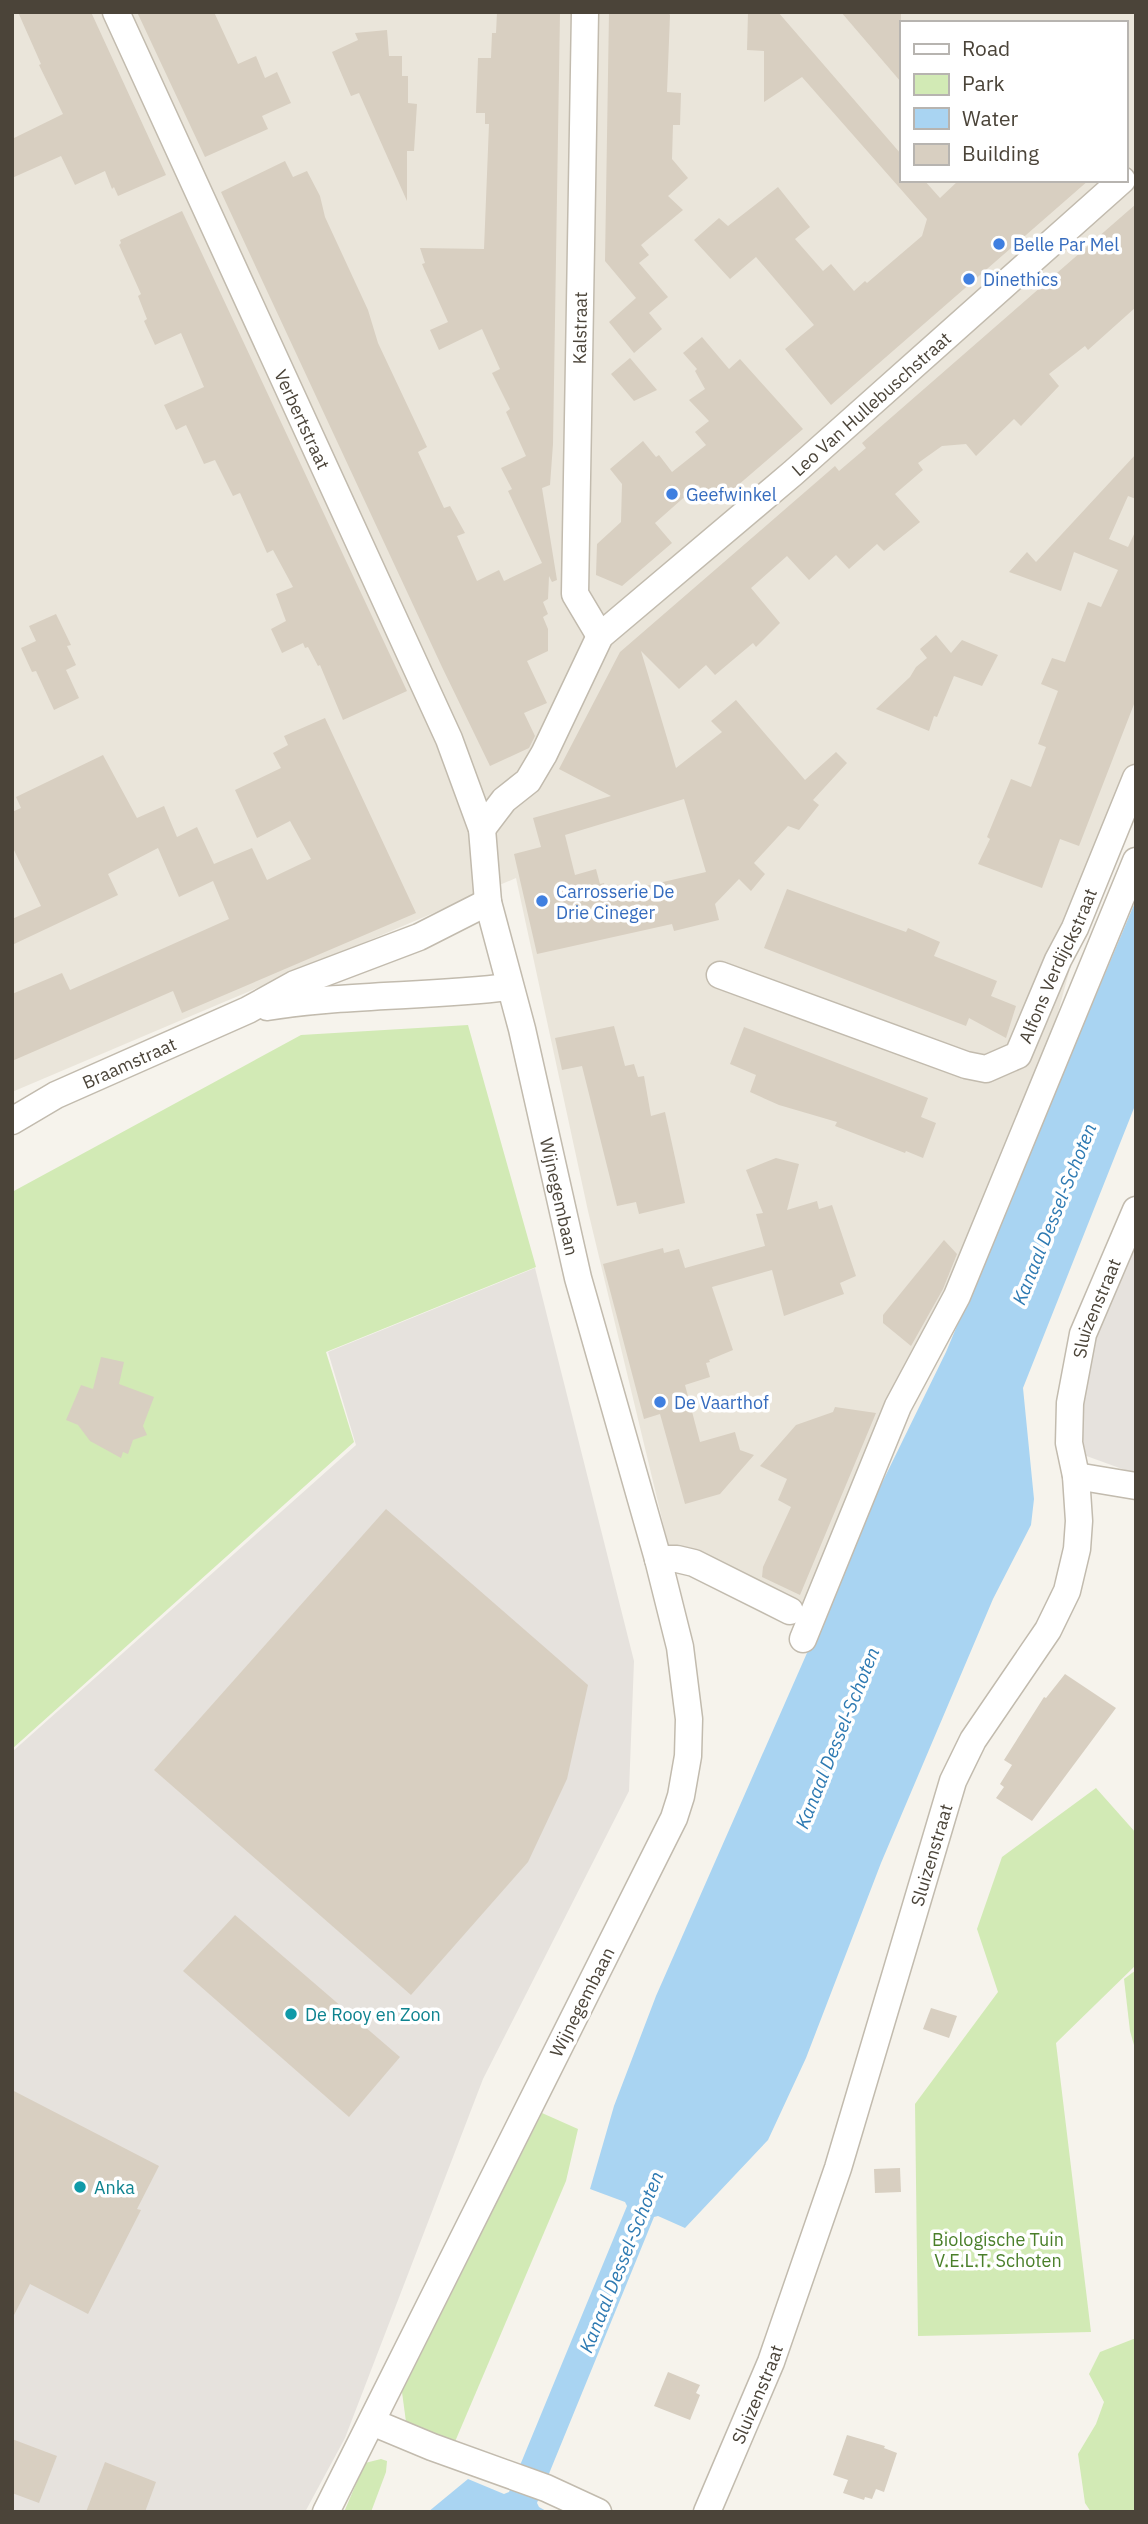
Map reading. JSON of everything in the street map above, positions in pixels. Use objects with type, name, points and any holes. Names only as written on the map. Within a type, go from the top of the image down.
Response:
[{"type":"street","name":"Verbertstraat","points":[[116,12],[449,739],[482,829]]},
{"type":"street","name":"Kalstraat","points":[[585,12],[575,594],[600,636]]},
{"type":"street","name":"Leo Van Hullebuschstraat","points":[[482,829],[504,800],[528,781],[544,754],[600,636],[774,489],[1121,182]]},
{"type":"street","name":"Alfons Verdijckstraat","points":[[720,975],[966,1065],[986,1069],[1018,1055],[1058,960],[1075,928],[1136,778]]},
{"type":"street","name":"Wijnegembaan","points":[[326,2512],[674,1818],[688,1756],[689,1719],[680,1647],[658,1559],[578,1278],[522,1028],[488,902],[482,829]]},
{"type":"street","points":[[803,1639],[898,1406],[957,1296],[1136,860]]},
{"type":"street","name":"Braamstraat","points":[[12,1121],[56,1095],[248,1010],[295,984],[419,937],[488,902]]},
{"type":"street","points":[[343,965],[351,998]]},
{"type":"street","name":"Braamstraat","points":[[248,1010],[305,1001],[473,992],[509,987]]},
{"type":"street","name":"Sluizenstraat","points":[[707,2512],[771,2362],[838,2168],[953,1781],[979,1731],[1048,1630],[1067,1591],[1077,1549],[1079,1521],[1076,1476],[1069,1444],[1070,1403],[1083,1334],[1136,1210]]},
{"type":"street","points":[[1076,1476],[1136,1486]]},
{"type":"street","points":[[658,1559],[694,1563],[790,1611]]},
{"type":"street","points":[[372,2422],[432,2447],[511,2474],[598,2512]]},
{"type":"shaded area","points":[[12,12],[1136,12],[1136,798],[1077,943],[1034,1100],[808,1614],[669,1548],[588,1211],[516,878],[12,1092]]},
{"type":"shaded area","points":[[1136,1192],[1136,1474],[1070,1450],[1081,1327]]},
{"type":"shaded area","points":[[535,1268],[634,1661],[629,1791],[483,2079],[345,2438],[305,2512],[12,2512],[12,1752],[356,1445],[328,1352]]},
{"type":"green space","points":[[468,1025],[536,1267],[326,1352],[354,1442],[12,1749],[12,1192],[301,1035]]},
{"type":"green space","name":"Biologische Tuin V.E.L.T. Schoten","points":[[1096,1788],[1136,1833],[1136,1965],[1056,2043],[1091,2332],[918,2336],[915,2104],[998,1992],[977,1929],[1002,1857]]},
{"type":"green space","points":[[1136,1970],[1136,2052],[1130,2031],[1124,1979]]},
{"type":"green space","points":[[542,2113],[578,2129],[566,2181],[454,2444],[406,2422],[402,2392]]},
{"type":"green space","points":[[1136,2338],[1136,2512],[1091,2512],[1085,2503],[1078,2454],[1096,2424],[1104,2402],[1089,2374],[1100,2352]]},
{"type":"green space","points":[[381,2459],[387,2461],[386,2472],[371,2512],[344,2512],[365,2463]]},
{"type":"water","name":"Kanaal Dessel-Schoten","points":[[1136,900],[1136,1103],[1023,1388],[1034,1499],[1031,1525],[993,1599],[881,1863],[806,2058],[768,2140],[685,2228],[658,2216],[654,2217],[537,2503],[548,2512],[428,2512],[468,2479],[504,2494],[509,2492],[627,2206],[625,2202],[590,2189],[614,2106],[656,1996],[880,1487],[946,1352]]},
{"type":"building","points":[[18,12],[91,12],[166,175],[118,196],[105,171],[75,185],[61,156],[12,178],[12,139],[63,114],[39,65],[41,64]]},
{"type":"building","points":[[137,12],[214,12],[238,64],[256,56],[265,78],[277,72],[291,103],[262,116],[268,129],[205,157]]},
{"type":"building","points":[[497,12],[560,12],[553,444],[550,485],[542,488],[557,580],[552,582],[549,576],[548,599],[543,602],[548,614],[543,617],[548,629],[548,651],[527,661],[547,703],[524,713],[535,736],[529,748],[490,766],[221,192],[285,161],[293,177],[307,171],[368,310],[378,343],[427,447],[418,452],[444,508],[450,506],[465,533],[457,536],[477,581],[499,570],[504,581],[542,563],[508,491],[512,489],[501,468],[526,456],[506,412],[510,409],[492,373],[500,369],[482,329],[439,350],[430,330],[448,322],[422,264],[425,263],[420,248],[484,249],[489,124],[485,124],[485,113],[476,113],[478,58],[491,58],[492,33],[496,33]]},
{"type":"building","points":[[609,12],[668,12],[670,15],[667,92],[681,93],[680,125],[673,125],[672,159],[688,178],[668,196],[683,210],[641,245],[649,255],[639,263],[668,297],[649,313],[662,329],[634,353],[609,322],[636,298],[605,261]]},
{"type":"building","points":[[748,12],[778,12],[900,153],[900,182],[926,182],[940,198],[957,182],[1087,182],[831,405],[785,349],[814,325],[756,257],[730,279],[694,240],[719,218],[728,226],[778,187],[810,227],[795,239],[823,271],[831,264],[854,291],[922,236],[927,219],[802,77],[764,102],[764,51],[747,50]]},
{"type":"building","points":[[841,12],[901,12],[900,81]]},
{"type":"building","points":[[387,30],[389,56],[402,56],[402,76],[408,76],[408,103],[417,104],[414,151],[407,151],[407,201],[359,93],[351,96],[332,52],[358,40],[355,33]]},
{"type":"building","points":[[1136,204],[1136,307],[1088,350],[1085,346],[1049,374],[1059,386],[1021,426],[1014,419],[976,456],[966,444],[942,446],[918,463],[923,470],[895,494],[920,522],[884,551],[877,544],[849,569],[836,555],[809,580],[787,556],[751,588],[780,623],[756,647],[753,643],[715,675],[706,665],[679,689],[641,651],[676,768],[722,732],[711,721],[736,700],[805,780],[836,752],[847,763],[813,800],[819,805],[799,830],[788,826],[754,863],[765,874],[751,891],[739,879],[715,904],[719,920],[674,931],[672,924],[537,954],[514,854],[541,847],[533,818],[611,796],[559,769],[620,652],[835,466],[839,471],[866,448],[862,443]],"holes":[[[684,799],[706,872],[607,895],[604,883],[600,884],[596,869],[575,875],[565,835]]]},
{"type":"building","points":[[182,211],[407,691],[343,720],[320,665],[318,666],[308,647],[305,648],[303,643],[282,653],[271,629],[286,621],[276,594],[293,587],[273,550],[267,553],[240,493],[233,496],[215,460],[204,464],[186,425],[176,430],[164,405],[204,387],[181,333],[155,345],[144,321],[147,319],[138,296],[141,294],[119,245],[120,240]]},
{"type":"building","points":[[702,337],[729,369],[740,359],[803,429],[715,505],[698,485],[655,523],[672,543],[622,586],[596,575],[597,544],[621,522],[622,484],[610,469],[643,441],[656,457],[659,455],[672,472],[706,445],[695,432],[709,421],[689,400],[705,389],[695,371],[697,369],[683,353]]},
{"type":"building","points":[[630,358],[657,390],[634,401],[611,374]]},
{"type":"building","points":[[1136,454],[1136,499],[1128,496],[1109,539],[1128,547],[1136,530],[1136,699],[1079,846],[1060,839],[1042,888],[978,864],[990,839],[987,837],[1011,779],[1031,787],[1046,747],[1038,744],[1058,691],[1041,684],[1052,658],[1065,662],[1088,602],[1101,607],[1118,570],[1074,552],[1061,591],[1009,572],[1027,552],[1036,562]]},
{"type":"building","points":[[56,614],[71,645],[67,646],[76,665],[66,670],[79,698],[54,710],[36,671],[32,672],[21,648],[36,641],[29,626]]},
{"type":"building","points":[[936,635],[951,653],[962,640],[998,655],[982,686],[954,676],[929,731],[876,709],[927,658],[920,649]]},
{"type":"building","points":[[325,718],[416,913],[182,1013],[173,991],[12,1061],[12,994],[62,973],[70,990],[229,919],[213,881],[179,897],[158,848],[108,874],[118,895],[12,945],[12,919],[41,906],[12,846],[12,812],[21,808],[16,797],[103,755],[137,818],[164,806],[177,837],[197,827],[214,864],[252,848],[267,880],[311,859],[290,821],[257,838],[235,790],[281,768],[273,753],[288,745],[284,736]]},
{"type":"building","points":[[787,889],[906,932],[908,928],[940,942],[934,956],[997,981],[991,996],[1016,1006],[1006,1038],[969,1018],[966,1026],[764,948]]},
{"type":"building","points":[[614,1026],[625,1066],[634,1064],[638,1077],[644,1076],[651,1116],[665,1112],[685,1203],[639,1214],[636,1202],[617,1206],[582,1066],[562,1070],[555,1038]]},
{"type":"building","points":[[744,1027],[928,1098],[921,1117],[936,1123],[923,1158],[835,1126],[837,1122],[779,1105],[750,1092],[756,1075],[730,1064]]},
{"type":"building","points":[[776,1158],[799,1164],[787,1210],[817,1201],[819,1209],[832,1205],[856,1276],[840,1283],[844,1294],[784,1316],[772,1270],[712,1287],[733,1350],[706,1363],[710,1377],[685,1385],[700,1442],[735,1432],[740,1450],[754,1455],[720,1494],[685,1504],[660,1414],[644,1419],[603,1264],[663,1248],[664,1253],[679,1249],[685,1268],[765,1246],[756,1214],[763,1213],[746,1170]]},
{"type":"building","points":[[944,1240],[957,1254],[943,1289],[911,1346],[883,1323],[883,1315]]},
{"type":"building","points":[[101,1357],[124,1362],[119,1384],[154,1397],[143,1426],[147,1435],[133,1440],[128,1454],[123,1452],[121,1458],[90,1441],[78,1425],[66,1420],[81,1385],[93,1389]]},
{"type":"building","points":[[835,1407],[876,1413],[800,1595],[762,1577],[763,1567],[791,1507],[778,1500],[787,1479],[760,1466],[796,1425],[833,1412]]},
{"type":"building","points":[[386,1509],[588,1685],[567,1779],[528,1862],[411,1995],[154,1770]]},
{"type":"building","points":[[1065,1674],[1116,1708],[1032,1821],[996,1798],[1004,1787],[1000,1784],[1012,1765],[1004,1760],[1044,1697],[1046,1698]]},
{"type":"building","name":"De Rooy en Zoon","points":[[235,1915],[400,2057],[349,2117],[183,1971]]},
{"type":"building","points":[[931,2008],[957,2016],[949,2038],[923,2029]]},
{"type":"building","name":"Anka","points":[[12,2090],[159,2166],[137,2209],[141,2210],[88,2314],[30,2284],[12,2319]]},
{"type":"building","points":[[900,2168],[901,2192],[875,2193],[874,2169]]},
{"type":"building","points":[[668,2372],[700,2385],[696,2393],[700,2395],[690,2420],[654,2406]]},
{"type":"building","points":[[847,2435],[885,2446],[884,2448],[897,2453],[884,2492],[876,2489],[872,2499],[865,2497],[864,2500],[843,2493],[848,2480],[833,2475]]},
{"type":"building","points":[[12,2439],[57,2456],[39,2503],[12,2493]]},
{"type":"building","points":[[105,2462],[156,2482],[145,2512],[86,2512]]},
{"type":"place","name":"Belle Par Mel","points":[[999,244]]},
{"type":"place","name":"Dinethics","points":[[969,279]]},
{"type":"place","name":"Geefwinkel","points":[[672,494]]},
{"type":"place","name":"Carrosserie De Drie Cineger","points":[[542,901]]},
{"type":"place","name":"De Vaarthof","points":[[660,1402]]},
{"type":"place","name":"De Rooy en Zoon","points":[[291,2014]]},
{"type":"place","name":"Anka","points":[[80,2187]]}]
